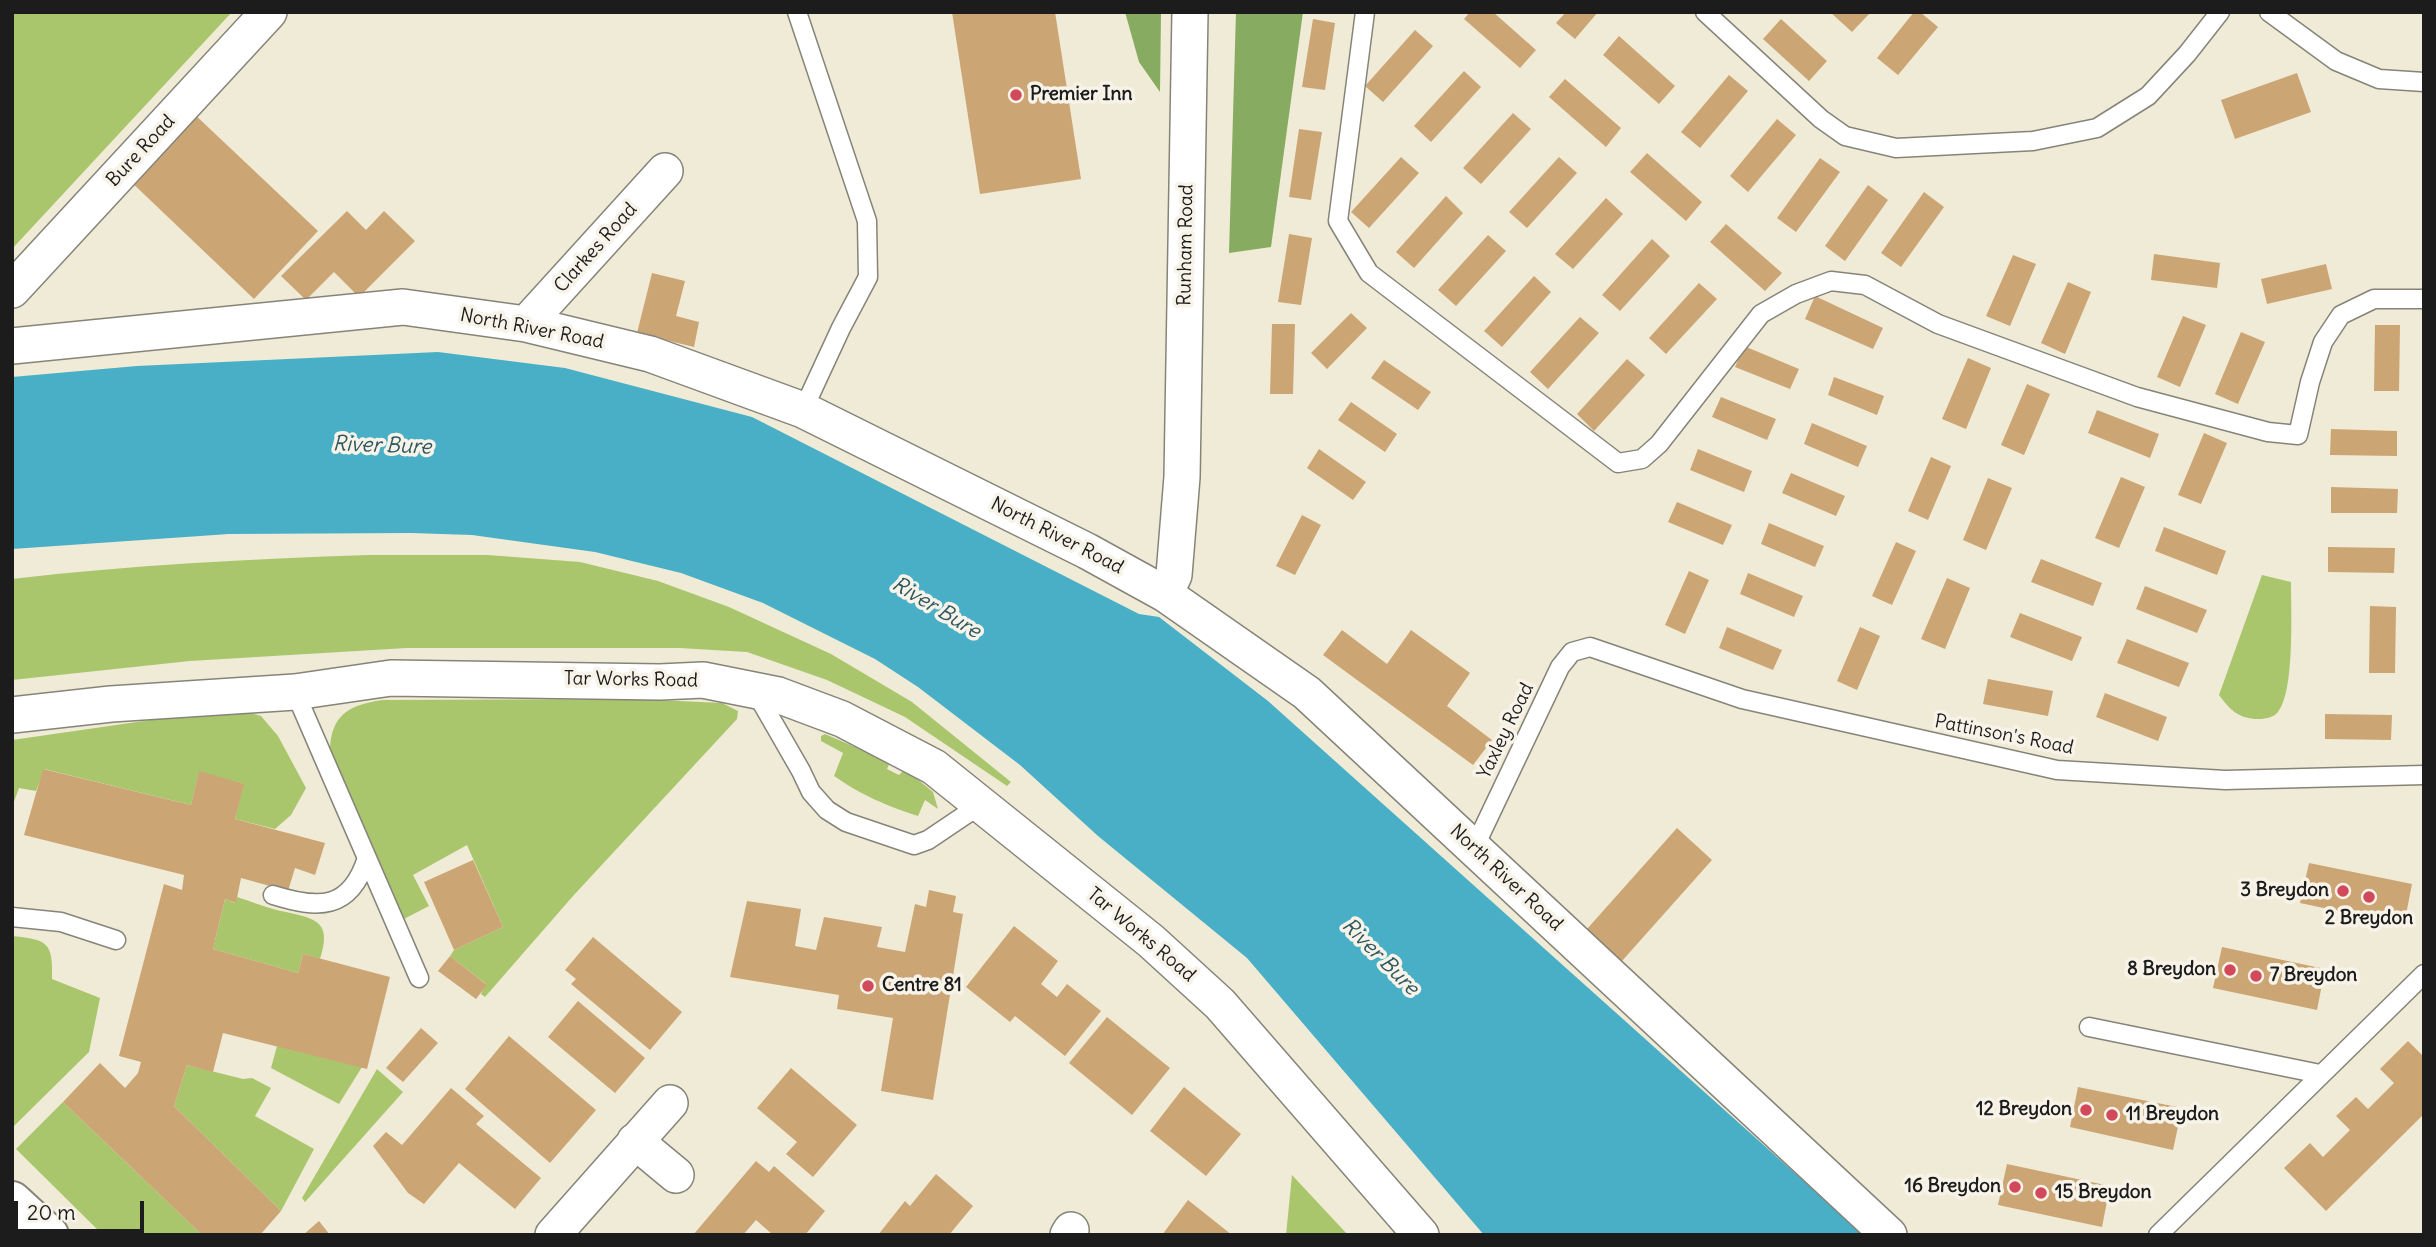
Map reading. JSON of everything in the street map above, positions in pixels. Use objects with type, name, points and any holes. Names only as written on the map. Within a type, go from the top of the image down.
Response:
[{"type":"main road","points":[[12,1201],[49,1235]]},
{"type":"street","name":"Bure Road","points":[[12,290],[269,12]]},
{"type":"street","name":"Runham Road","points":[[1165,594],[1174,575],[1182,477],[1190,12]]},
{"type":"street","name":"Clarkes Road","points":[[526,324],[665,171]]},
{"type":"street","name":"North River Road","points":[[12,346],[403,307],[526,324],[650,354],[803,410],[1017,515],[1165,594],[1307,693],[1889,1235]]},
{"type":"street","name":"Tar Works Road","points":[[12,715],[111,704],[295,692],[391,678],[660,682],[703,680],[778,695],[842,719],[934,767],[1152,941],[1220,1004],[1421,1235]]},
{"type":"street","points":[[553,1235],[670,1103]]},
{"type":"street","points":[[635,1141],[676,1175]]},
{"type":"lane","points":[[797,12],[867,221],[868,277],[803,410]]},
{"type":"lane","points":[[1365,12],[1338,221],[1349,241],[1369,273],[1618,463],[1642,459],[1659,444],[1761,313],[1796,294],[1831,281],[1865,285],[1938,324],[2137,397],[2268,432],[2298,435],[2310,382],[2323,342],[2341,315],[2374,299],[2424,299]]},
{"type":"lane","points":[[1705,12],[1821,119],[1845,136],[1896,148],[2033,141],[2097,128],[2148,96],[2187,54],[2220,12]]},
{"type":"lane","points":[[2269,12],[2336,61],[2379,79],[2424,82]]},
{"type":"lane","name":"Yaxley Road","points":[[1474,848],[1560,667],[1572,652],[1590,647]]},
{"type":"lane","name":"Pattinson's Road","points":[[1590,647],[1742,699],[2057,770],[2225,780],[2424,775]]},
{"type":"lane","points":[[755,691],[811,792],[827,810],[846,822],[914,845],[928,840],[980,805]]},
{"type":"lane","points":[[295,692],[419,978]]},
{"type":"lane","points":[[273,895],[300,903],[321,905],[340,897],[353,886],[362,874],[367,858]]},
{"type":"lane","points":[[12,917],[61,922],[116,940]]},
{"type":"lane","points":[[2158,1235],[2424,974]]},
{"type":"lane","points":[[2089,1027],[2320,1074]]},
{"type":"green space","points":[[12,12],[232,12],[12,249]]},
{"type":"green space","points":[[1125,12],[1161,12],[1160,92],[1139,62]]},
{"type":"green space","points":[[1236,12],[1303,12],[1271,247],[1229,253]]},
{"type":"green space","points":[[369,555],[488,555],[580,562],[658,581],[729,607],[831,654],[912,702],[1011,782],[1007,786],[905,717],[827,680],[747,652],[679,648],[407,648],[190,661],[12,680],[12,579],[190,563]]},
{"type":"green space","points":[[2262,575],[2291,582],[2291,650],[2283,702],[2274,716],[2258,719],[2236,713],[2219,695]]},
{"type":"green space","points":[[635,699],[722,703],[738,711],[737,719],[573,896],[485,997],[481,994],[486,984],[450,956],[454,950],[503,927],[467,845],[413,875],[429,906],[402,920],[330,750],[331,738],[338,720],[351,709],[382,700]]},
{"type":"green space","points":[[234,708],[261,716],[278,736],[306,788],[291,815],[275,829],[235,819],[243,784],[199,772],[191,805],[44,769],[36,791],[19,788],[12,807],[12,740]]},
{"type":"green space","points":[[825,734],[890,762],[887,769],[899,775],[905,769],[933,792],[938,809],[925,800],[918,816],[874,799],[834,776],[843,753],[821,741],[821,736]]},
{"type":"green space","points":[[237,897],[314,920],[323,930],[320,959],[303,954],[298,973],[213,949],[225,899],[235,903]]},
{"type":"green space","points":[[13,936],[34,939],[46,945],[51,957],[52,979],[100,998],[89,1052],[12,1128]]},
{"type":"green space","points":[[277,1046],[362,1067],[339,1104],[271,1068]]},
{"type":"green space","points":[[187,1065],[243,1079],[252,1078],[271,1088],[255,1116],[314,1149],[281,1211],[174,1106]]},
{"type":"green space","points":[[377,1069],[403,1092],[305,1202],[302,1198]]},
{"type":"green space","points":[[63,1102],[202,1235],[103,1235],[16,1149]]},
{"type":"green space","points":[[1292,1175],[1348,1235],[1286,1235]]},
{"type":"water","name":"River Bure","points":[[438,352],[565,368],[752,417],[1139,614],[1159,617],[1268,701],[1864,1235],[1484,1235],[1247,958],[1098,836],[1020,765],[918,687],[875,659],[763,603],[681,573],[595,552],[472,535],[229,534],[12,549],[12,377],[137,366]]},
{"type":"building","name":"Premier Inn","points":[[952,12],[1055,12],[1081,179],[980,194]]},
{"type":"building","points":[[1470,12],[1493,12],[1536,50],[1520,68],[1464,19]]},
{"type":"building","points":[[1566,12],[1598,12],[1575,39],[1556,23]]},
{"type":"building","points":[[1830,12],[1871,12],[1852,32]]},
{"type":"building","points":[[1914,12],[1920,12],[1938,27],[1898,75],[1877,58]]},
{"type":"building","points":[[1313,19],[1335,23],[1325,90],[1302,87]]},
{"type":"building","points":[[1781,19],[1827,61],[1809,81],[1763,39]]},
{"type":"building","points":[[1415,30],[1433,46],[1383,102],[1365,86]]},
{"type":"building","points":[[1619,36],[1675,86],[1659,104],[1603,55]]},
{"type":"building","points":[[1464,71],[1481,87],[1431,142],[1414,126]]},
{"type":"building","points":[[2297,73],[2311,112],[2235,139],[2221,100]]},
{"type":"building","points":[[1729,75],[1748,91],[1700,148],[1681,132]]},
{"type":"building","points":[[1565,79],[1621,128],[1606,147],[1549,97]]},
{"type":"building","points":[[191,111],[318,231],[254,299],[127,178]]},
{"type":"building","points":[[1513,113],[1531,129],[1481,184],[1463,168]]},
{"type":"building","points":[[1777,119],[1796,135],[1748,192],[1730,176]]},
{"type":"building","points":[[1299,129],[1322,132],[1311,200],[1289,197]]},
{"type":"building","points":[[1647,153],[1702,202],[1686,221],[1630,172]]},
{"type":"building","points":[[1401,157],[1419,173],[1369,228],[1351,212]]},
{"type":"building","points":[[1559,157],[1577,173],[1527,228],[1509,212]]},
{"type":"building","points":[[1820,158],[1840,172],[1796,232],[1777,218]]},
{"type":"building","points":[[1868,185],[1888,200],[1845,261],[1825,246]]},
{"type":"building","points":[[1924,192],[1944,207],[1901,267],[1881,253]]},
{"type":"building","points":[[1446,196],[1463,213],[1414,268],[1396,252]]},
{"type":"building","points":[[1606,198],[1623,214],[1573,269],[1555,254]]},
{"type":"building","points":[[347,211],[366,230],[384,211],[415,241],[359,297],[334,272],[306,300],[281,276]]},
{"type":"building","points":[[1726,224],[1782,273],[1765,291],[1710,242]]},
{"type":"building","points":[[1289,234],[1312,238],[1301,305],[1278,302]]},
{"type":"building","points":[[1488,235],[1506,251],[1456,306],[1438,290]]},
{"type":"building","points":[[1652,239],[1670,256],[1620,311],[1602,295]]},
{"type":"building","points":[[2154,254],[2220,263],[2217,288],[2151,280]]},
{"type":"building","points":[[2013,255],[2036,264],[2010,326],[1986,316]]},
{"type":"building","points":[[2326,264],[2332,289],[2267,304],[2261,279]]},
{"type":"building","points":[[652,273],[685,281],[676,316],[699,322],[694,347],[637,333]]},
{"type":"building","points":[[1534,276],[1551,292],[1502,347],[1484,331]]},
{"type":"building","points":[[2068,282],[2091,292],[2065,354],[2041,343]]},
{"type":"building","points":[[1699,283],[1717,299],[1666,354],[1649,338]]},
{"type":"building","points":[[1815,296],[1883,328],[1873,349],[1805,319]]},
{"type":"building","points":[[1351,313],[1367,328],[1327,369],[1311,353]]},
{"type":"building","points":[[2183,316],[2206,325],[2180,387],[2157,377]]},
{"type":"building","points":[[1580,317],[1599,333],[1548,389],[1530,372]]},
{"type":"building","points":[[1272,324],[1295,324],[1293,394],[1270,394]]},
{"type":"building","points":[[2375,325],[2400,325],[2399,391],[2374,391]]},
{"type":"building","points":[[2241,332],[2265,342],[2238,404],[2215,394]]},
{"type":"building","points":[[1744,346],[1799,369],[1790,389],[1735,367]]},
{"type":"building","points":[[1968,358],[1991,368],[1966,429],[1942,419]]},
{"type":"building","points":[[1627,359],[1645,375],[1594,431],[1577,414]]},
{"type":"building","points":[[1384,360],[1431,392],[1418,410],[1371,378]]},
{"type":"building","points":[[1834,377],[1884,396],[1877,415],[1828,395]]},
{"type":"building","points":[[2027,384],[2050,394],[2024,455],[2001,445]]},
{"type":"building","points":[[1721,397],[1776,419],[1767,440],[1712,417]]},
{"type":"building","points":[[1351,402],[1397,434],[1385,452],[1338,420]]},
{"type":"building","points":[[2097,410],[2159,434],[2150,458],[2088,433]]},
{"type":"building","points":[[1812,423],[1867,446],[1858,467],[1804,444]]},
{"type":"building","points":[[2331,429],[2397,431],[2397,456],[2330,455]]},
{"type":"building","points":[[2204,433],[2227,443],[2201,504],[2178,495]]},
{"type":"building","points":[[1319,449],[1366,482],[1353,500],[1307,468]]},
{"type":"building","points":[[1698,449],[1752,471],[1744,492],[1690,470]]},
{"type":"building","points":[[1931,457],[1951,466],[1928,520],[1908,511]]},
{"type":"building","points":[[1791,473],[1845,496],[1836,516],[1782,493]]},
{"type":"building","points":[[2121,477],[2145,487],[2119,548],[2095,538]]},
{"type":"building","points":[[1988,478],[2012,488],[1986,550],[1963,540]]},
{"type":"building","points":[[2331,487],[2398,489],[2397,513],[2331,513]]},
{"type":"building","points":[[1677,502],[1732,525],[1723,545],[1668,522]]},
{"type":"building","points":[[1302,515],[1321,525],[1295,575],[1276,566]]},
{"type":"building","points":[[1769,523],[1824,546],[1815,567],[1761,544]]},
{"type":"building","points":[[2164,527],[2226,551],[2217,575],[2155,551]]},
{"type":"building","points":[[1896,542],[1916,551],[1892,605],[1872,596]]},
{"type":"building","points":[[2328,547],[2395,548],[2394,573],[2328,572]]},
{"type":"building","points":[[2041,559],[2102,583],[2093,606],[2031,582]]},
{"type":"building","points":[[1689,571],[1709,580],[1685,634],[1665,625]]},
{"type":"building","points":[[1748,573],[1803,596],[1794,617],[1740,594]]},
{"type":"building","points":[[1947,578],[1970,588],[1945,649],[1921,639]]},
{"type":"building","points":[[2145,586],[2207,610],[2197,633],[2136,609]]},
{"type":"building","points":[[2370,606],[2396,607],[2395,673],[2369,673]]},
{"type":"building","points":[[2020,613],[2082,637],[2072,661],[2010,637]]},
{"type":"building","points":[[1727,627],[1782,650],[1773,670],[1719,648]]},
{"type":"building","points":[[1860,627],[1880,636],[1857,690],[1837,681]]},
{"type":"building","points":[[1342,630],[1387,664],[1411,630],[1470,673],[1447,706],[1492,740],[1473,765],[1323,655]]},
{"type":"building","points":[[2127,639],[2189,663],[2179,687],[2117,663]]},
{"type":"building","points":[[1988,679],[2053,691],[2048,716],[1983,704]]},
{"type":"building","points":[[2105,693],[2167,717],[2158,741],[2096,717]]},
{"type":"building","points":[[2325,714],[2392,715],[2391,740],[2325,739]]},
{"type":"building","points":[[43,769],[191,805],[199,771],[244,784],[235,819],[325,843],[315,875],[295,868],[288,891],[241,878],[236,903],[225,899],[213,949],[298,973],[303,954],[390,977],[367,1069],[223,1033],[213,1072],[187,1065],[174,1106],[281,1211],[260,1235],[202,1235],[63,1102],[100,1063],[125,1088],[138,1073],[141,1062],[119,1056],[164,884],[182,890],[184,875],[24,835]]},
{"type":"building","points":[[1677,828],[1712,860],[1622,961],[1587,929]]},
{"type":"building","points":[[473,860],[503,927],[454,950],[424,882]]},
{"type":"building","points":[[2309,863],[2412,884],[2404,925],[2300,903]]},
{"type":"building","name":"Centre 81","points":[[929,890],[956,896],[953,912],[963,914],[933,1100],[881,1091],[893,1018],[837,1009],[839,995],[730,977],[747,901],[801,909],[795,946],[816,950],[824,917],[882,927],[877,947],[905,952],[915,904],[926,907]]},
{"type":"building","points":[[1014,926],[1058,961],[1041,984],[1057,997],[1067,984],[1101,1011],[1065,1056],[1015,1016],[1010,1022],[966,987]]},
{"type":"building","points":[[593,937],[682,1012],[650,1050],[571,984],[576,979],[565,970]]},
{"type":"building","points":[[2222,947],[2325,969],[2317,1010],[2213,988]]},
{"type":"building","points":[[450,956],[487,985],[476,999],[438,971]]},
{"type":"building","points":[[578,1001],[645,1058],[615,1093],[548,1037]]},
{"type":"building","points":[[1107,1017],[1170,1068],[1132,1115],[1069,1063]]},
{"type":"building","points":[[421,1028],[438,1043],[403,1082],[386,1068]]},
{"type":"building","points":[[509,1036],[596,1110],[550,1163],[465,1089]]},
{"type":"building","points":[[2408,1041],[2424,1057],[2424,1114],[2326,1211],[2284,1168],[2310,1143],[2323,1157],[2350,1130],[2336,1116],[2356,1097],[2368,1109],[2394,1083],[2380,1069]]},
{"type":"building","points":[[791,1068],[857,1125],[813,1177],[786,1154],[797,1142],[757,1108]]},
{"type":"building","points":[[1184,1087],[1241,1134],[1206,1176],[1150,1131]]},
{"type":"building","points":[[2078,1087],[2182,1108],[2173,1150],[2070,1127]]},
{"type":"building","points":[[451,1088],[484,1116],[476,1124],[541,1178],[515,1209],[459,1163],[424,1204],[408,1193],[373,1146],[386,1132],[402,1145]]},
{"type":"building","points":[[756,1161],[769,1172],[774,1166],[825,1211],[805,1235],[773,1235],[756,1220],[743,1235],[693,1235]]},
{"type":"building","points":[[2007,1164],[2110,1186],[2102,1227],[1998,1205]]},
{"type":"building","points":[[936,1174],[973,1206],[949,1235],[878,1235],[905,1201],[910,1206]]},
{"type":"building","points":[[1188,1200],[1232,1235],[1162,1235]]},
{"type":"building","points":[[319,1221],[330,1235],[303,1235]]},
{"type":"place","name":"Premier Inn","points":[[1016,95]]},
{"type":"place","name":"3 Breydon","points":[[2343,891]]},
{"type":"place","name":"2 Breydon","points":[[2369,897]]},
{"type":"place","name":"8 Breydon","points":[[2230,970]]},
{"type":"place","name":"7 Breydon","points":[[2256,976]]},
{"type":"place","name":"Centre 81","points":[[868,986]]},
{"type":"place","name":"12 Breydon","points":[[2086,1110]]},
{"type":"place","name":"11 Breydon","points":[[2112,1115]]},
{"type":"place","name":"16 Breydon","points":[[2015,1187]]},
{"type":"place","name":"15 Breydon","points":[[2041,1193]]}]
